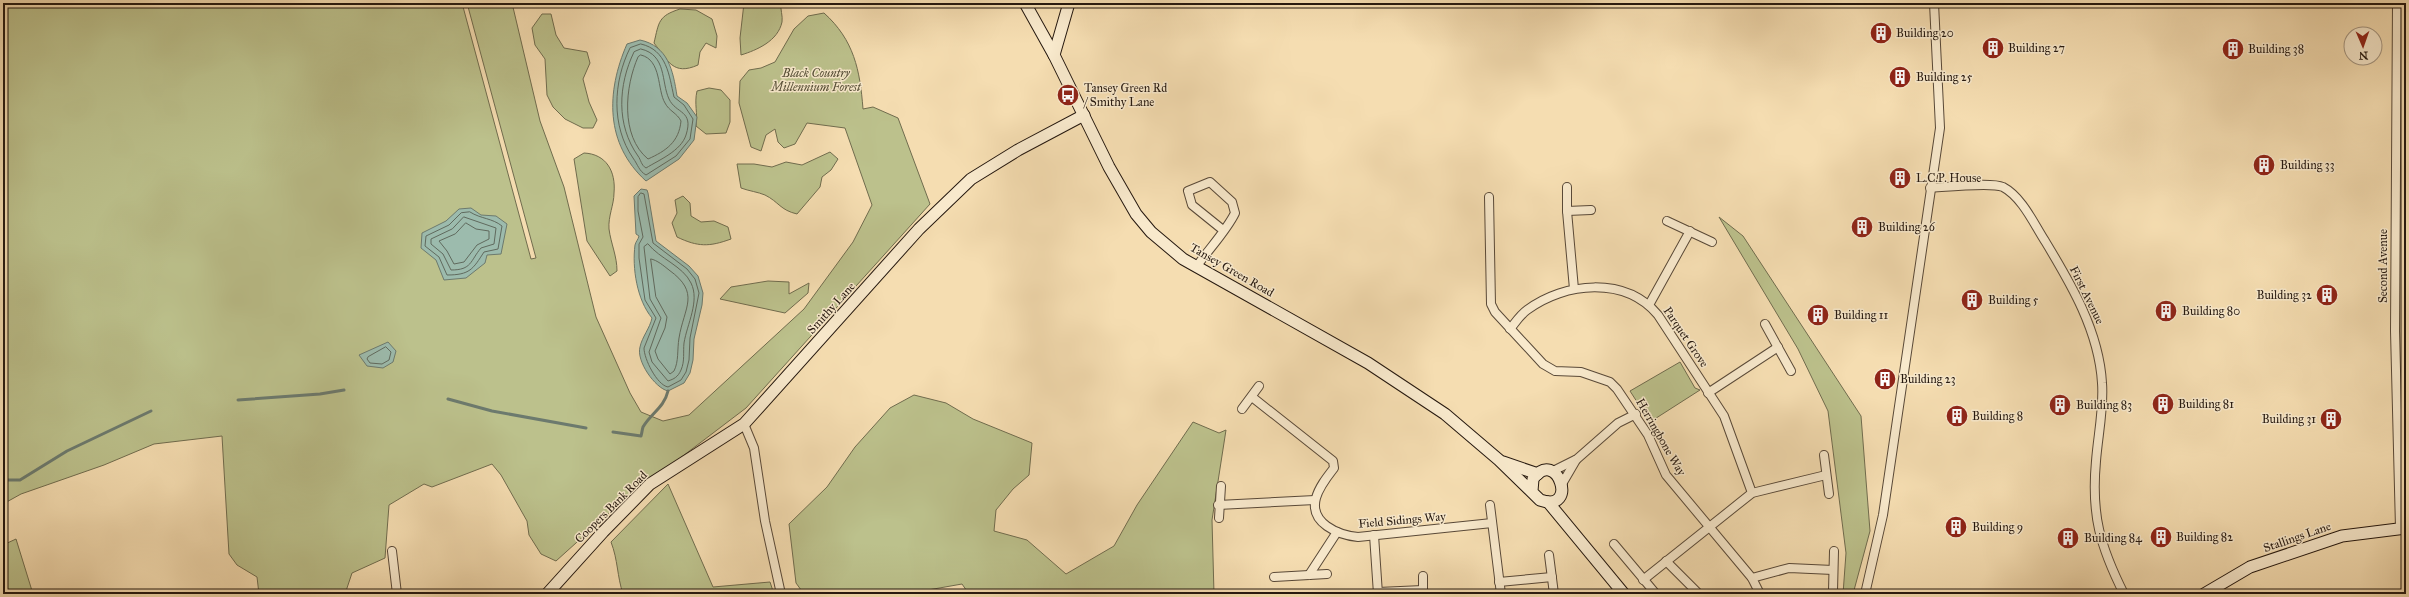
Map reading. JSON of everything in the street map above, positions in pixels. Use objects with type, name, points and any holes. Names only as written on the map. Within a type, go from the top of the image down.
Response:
[{"type":"street","name":"Tansey Green Road","points":[[1025,3],[1054,55],[1109,167],[1136,214],[1151,232],[1183,259],[1368,363],[1445,414],[1499,460],[1540,500],[1548,502],[1624,594]]},
{"type":"street","points":[[1054,55],[1069,3]]},
{"type":"street","points":[[1865,594],[1883,515],[1940,128],[1934,3]]},
{"type":"street","name":"Second Avenue","points":[[2397,3],[2395,331],[2403,528]]},
{"type":"street","name":"Smithy Lane","points":[[744,424],[919,229],[971,179],[1018,150],[1084,115]]},
{"type":"street","points":[[1197,266],[1223,230],[1230,223],[1235,213],[1232,202],[1210,182],[1188,191],[1192,205],[1223,230]]},
{"type":"street","name":"First Avenue","points":[[1930,188],[1996,185],[2009,191],[2020,202],[2081,305],[2097,352],[2102,382],[2094,487],[2096,516],[2105,555],[2124,594]]},
{"type":"street","points":[[1567,187],[1567,211],[1574,289]]},
{"type":"street","name":"Herringbone Way","points":[[1489,197],[1491,304],[1495,312],[1543,364],[1555,371],[1581,372],[1610,382],[1636,414],[1648,435],[1666,474],[1752,578],[1760,594]]},
{"type":"street","points":[[1567,211],[1591,210]]},
{"type":"street","points":[[1667,221],[1712,242]]},
{"type":"street","points":[[1649,305],[1690,231]]},
{"type":"street","name":"Parquet Grove","points":[[1510,329],[1530,308],[1562,292],[1574,289],[1597,287],[1622,291],[1636,296],[1649,305],[1724,416],[1752,493]]},
{"type":"street","points":[[1765,324],[1792,371]]},
{"type":"street","points":[[1708,392],[1778,348]]},
{"type":"street","points":[[1242,408],[1259,386]]},
{"type":"street","points":[[1218,505],[1315,500],[1321,486],[1334,468],[1333,461],[1252,397]]},
{"type":"street","points":[[1562,484],[1577,460],[1618,423],[1636,414]]},
{"type":"street","points":[[744,424],[754,448],[765,521],[781,594]]},
{"type":"street","name":"Coopers Bank Road","points":[[547,594],[602,532],[650,484],[744,424]]},
{"type":"street","points":[[1824,455],[1829,494]]},
{"type":"street","name":"Tansey Green Road","points":[[1499,460],[1538,474],[1551,472]]},
{"type":"street","points":[[1551,472],[1577,460]]},
{"type":"street","points":[[1551,472],[1560,478],[1562,484]]},
{"type":"street","points":[[1532,491],[1532,483],[1538,474]]},
{"type":"street","points":[[1643,580],[1752,493],[1826,475]]},
{"type":"street","name":"Tansey Green Road","points":[[1562,484],[1560,495],[1566,522]]},
{"type":"street","points":[[1219,518],[1218,505],[1221,486]]},
{"type":"street","points":[[1548,502],[1555,500],[1560,495]]},
{"type":"street","name":"Field Sidings Way","points":[[1315,500],[1318,519],[1344,536],[1358,537],[1492,523]]},
{"type":"street","points":[[1490,504],[1501,594]]},
{"type":"street","name":"Stallings Lane","points":[[2204,594],[2250,567],[2342,536],[2403,528]]},
{"type":"street","points":[[1309,575],[1337,532]]},
{"type":"street","points":[[1374,535],[1378,593],[1423,592],[1423,576]]},
{"type":"street","points":[[1614,544],[1656,594]]},
{"type":"street","points":[[392,551],[397,594]]},
{"type":"street","points":[[1833,591],[1834,551]]},
{"type":"street","points":[[1549,554],[1554,594]]},
{"type":"street","points":[[1666,561],[1699,594]]},
{"type":"street","points":[[1752,578],[1789,568],[1833,570]]},
{"type":"street","points":[[1274,578],[1327,574]]},
{"type":"street","points":[[1499,582],[1552,577]]},
{"type":"green space","points":[[3,3],[462,3],[531,259],[536,258],[467,3],[512,3],[540,121],[564,187],[596,317],[630,393],[641,412],[663,421],[689,415],[804,309],[853,242],[872,205],[845,128],[807,123],[795,144],[784,148],[778,142],[775,129],[766,135],[761,151],[751,147],[739,103],[740,81],[749,70],[761,68],[775,62],[794,29],[808,16],[824,13],[834,23],[849,45],[854,56],[860,81],[863,109],[873,107],[898,118],[930,204],[746,408],[617,506],[556,561],[541,554],[529,535],[527,521],[501,475],[492,464],[432,487],[424,484],[389,505],[385,558],[352,573],[345,594],[259,594],[257,577],[237,565],[229,554],[222,436],[154,444],[104,465],[21,494],[3,504]]},
{"type":"green space","name":"Black Country Millennium Forest","points":[[744,3],[781,3],[782,22],[780,29],[766,44],[741,55],[740,38]]},
{"type":"green space","points":[[680,9],[696,10],[712,19],[717,36],[716,48],[706,43],[700,52],[698,65],[683,69],[677,68],[667,61],[654,43],[657,30],[663,17]]},
{"type":"green space","points":[[542,14],[551,14],[556,35],[564,48],[587,52],[590,63],[583,79],[589,102],[597,120],[593,128],[583,128],[565,119],[553,107],[547,95],[545,59],[535,45],[532,28]]},
{"type":"green space","points":[[709,88],[721,90],[730,100],[730,122],[726,133],[706,134],[696,126],[697,91]]},
{"type":"green space","points":[[830,152],[838,159],[831,170],[822,177],[820,187],[797,214],[783,208],[765,195],[741,188],[737,164],[754,164],[772,167],[786,162],[802,165]]},
{"type":"green space","points":[[584,153],[592,154],[604,160],[611,171],[613,178],[614,197],[609,220],[609,229],[617,271],[610,276],[587,241],[574,159]]},
{"type":"green space","points":[[683,196],[690,203],[691,216],[701,222],[714,221],[728,227],[731,239],[710,245],[704,245],[691,243],[677,237],[672,223],[677,213],[675,200]]},
{"type":"green space","points":[[1719,217],[1743,236],[1861,416],[1870,531],[1853,594],[1843,594],[1846,553],[1828,411],[1798,349]]},
{"type":"green space","points":[[768,281],[789,282],[789,294],[809,283],[808,293],[785,313],[720,299],[731,287]]},
{"type":"green space","points":[[1680,362],[1695,388],[1700,390],[1650,422],[1630,391]]},
{"type":"green space","points":[[914,395],[946,403],[973,419],[1032,443],[1029,475],[1013,489],[996,510],[994,531],[1027,540],[1066,574],[1114,546],[1137,505],[1193,422],[1219,433],[1226,430],[1212,520],[1214,594],[969,594],[962,584],[928,590],[923,594],[804,594],[796,583],[789,524],[827,487],[855,447],[890,408]]},
{"type":"green space","points":[[668,484],[713,587],[770,582],[774,594],[623,594],[611,542]]},
{"type":"green space","points":[[16,539],[33,594],[3,594],[3,545]]},
{"type":"water","points":[[640,40],[657,48],[668,60],[677,96],[687,103],[697,117],[694,140],[679,159],[646,181],[623,151],[616,134],[613,117],[615,80],[620,62],[627,44]]},
{"type":"water","points":[[641,189],[647,190],[648,193],[656,241],[689,266],[698,276],[703,293],[702,305],[694,339],[693,360],[690,373],[684,383],[668,391],[663,389],[652,379],[644,366],[640,353],[641,343],[652,318],[647,311],[639,293],[634,264],[635,245],[639,236],[636,234],[634,196]]},
{"type":"water","points":[[471,208],[481,215],[496,216],[507,224],[501,254],[487,255],[485,263],[466,278],[444,280],[436,260],[421,248],[422,233],[446,221],[459,209]]},
{"type":"water","points":[[388,342],[396,351],[393,362],[383,368],[367,366],[359,355]]},
{"type":"waterway","points":[[238,400],[320,394],[344,390]]},
{"type":"waterway","points":[[613,432],[641,436],[643,427],[664,402],[668,391]]},
{"type":"waterway","points":[[448,399],[492,411],[586,428]]},
{"type":"waterway","points":[[3,480],[20,480],[67,451],[151,411]]},
{"type":"place","name":"Building 20","points":[[1881,33]]},
{"type":"place","name":"Building 27","points":[[1993,48]]},
{"type":"place","name":"Building 38","points":[[2233,49]]},
{"type":"place","name":"Building 25","points":[[1900,77]]},
{"type":"place","name":"Tansey Green Rd / Smithy Lane","points":[[1068,95]]},
{"type":"place","name":"Building 33","points":[[2264,165]]},
{"type":"place","name":"L.C.P. House","points":[[1900,178]]},
{"type":"place","name":"Building 26","points":[[1862,227]]},
{"type":"place","name":"Building 32","points":[[2327,295]]},
{"type":"place","name":"Building 5","points":[[1972,300]]},
{"type":"place","name":"Building 80","points":[[2166,311]]},
{"type":"place","name":"Building 11","points":[[1818,315]]},
{"type":"place","name":"Building 23","points":[[1885,379]]},
{"type":"place","name":"Building 81","points":[[2163,404]]},
{"type":"place","name":"Building 83","points":[[2060,405]]},
{"type":"place","name":"Building 8","points":[[1957,416]]},
{"type":"place","name":"Building 31","points":[[2331,419]]},
{"type":"place","name":"Building 9","points":[[1956,527]]},
{"type":"place","name":"Building 82","points":[[2161,537]]},
{"type":"place","name":"Building 84","points":[[2068,538]]}]
